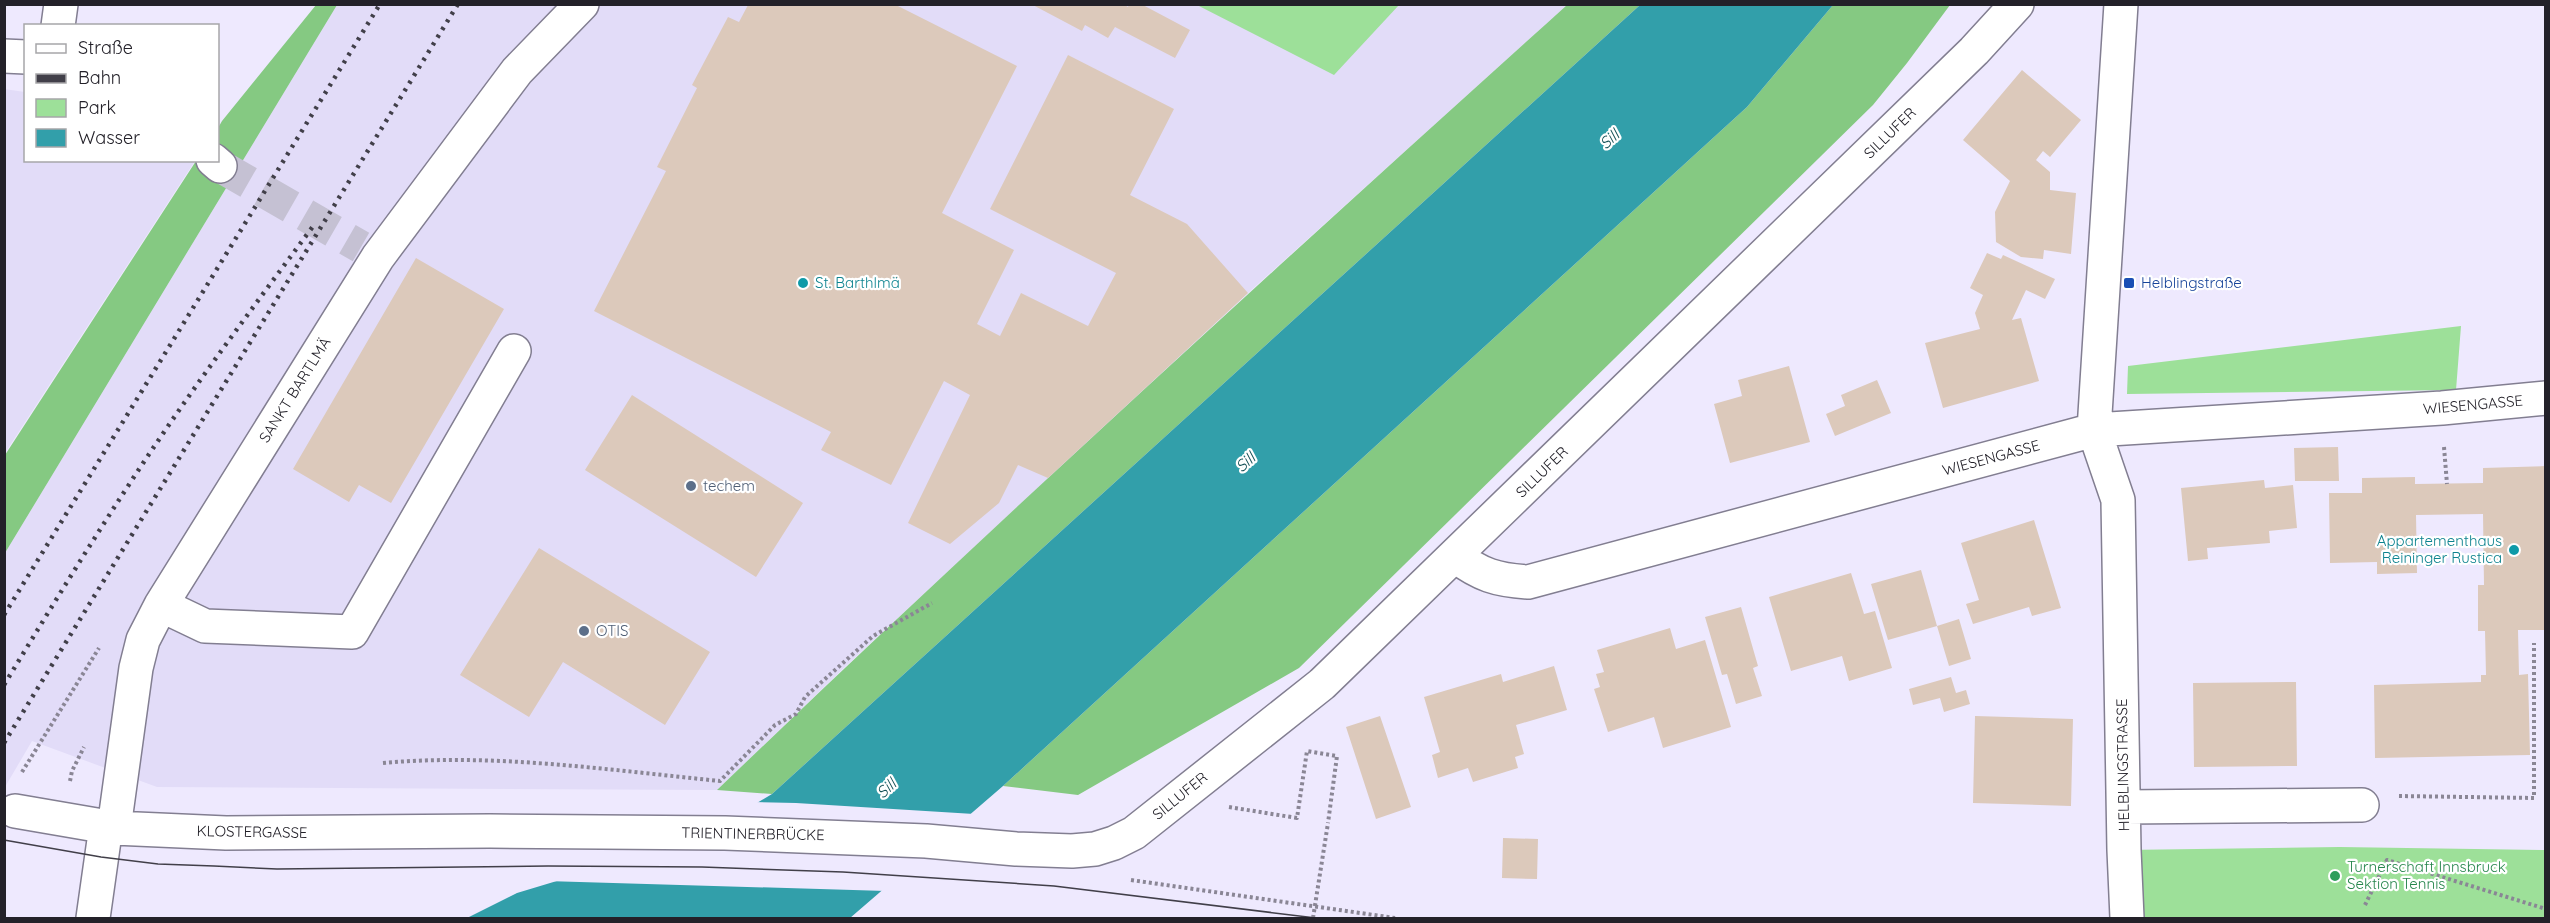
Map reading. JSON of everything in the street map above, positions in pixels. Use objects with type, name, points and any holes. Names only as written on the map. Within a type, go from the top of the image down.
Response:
[{"type":"street","points":[[58,24],[61,4]]},
{"type":"street","name":"SANKT BARTLMÄ","points":[[93,918],[135,668],[143,640],[161,605],[370,252],[517,71],[582,4]]},
{"type":"street","name":"SILLUFER","points":[[1016,849],[1083,850],[1114,843],[1134,833],[1322,684],[1974,51],[2017,4]]},
{"type":"street","name":"HELBLINGSTRASSE","points":[[2121,4],[2094,430],[2118,500],[2127,918]]},
{"type":"street","points":[[4,56],[24,57]]},
{"type":"street","points":[[161,605],[206,626],[352,632],[514,351]]},
{"type":"street","name":"WIESENGASSE","points":[[1455,556],[1477,572],[1500,580],[1528,582],[2094,430],[2442,408],[2546,399]]},
{"type":"street","points":[[2124,807],[2362,805]]},
{"type":"street","name":"KLOSTERGASSE","points":[[15,810],[66,821],[110,827],[226,833],[490,831]]},
{"type":"street","name":"TRIENTINERBRÜCKE","points":[[490,831],[810,835],[926,841],[1016,849]]},
{"type":"path","points":[[383,763],[468,760],[720,781],[775,725],[796,714],[805,697],[873,636],[932,603]]},
{"type":"path","points":[[27,763],[105,639]]},
{"type":"path","points":[[2362,805],[2382,795],[2534,798],[2534,644]]},
{"type":"path","points":[[66,821],[72,771],[85,744]]},
{"type":"path","points":[[1181,795],[1240,810],[1297,818],[1307,751],[1336,756],[1313,918]]},
{"type":"path","points":[[2365,905],[2387,860],[2546,909]]},
{"type":"path","points":[[1131,880],[1395,918]]},
{"type":"shaded area","points":[[337,5],[1567,5],[1248,293],[846,666],[717,790],[157,787],[32,741],[5,787],[5,553]]},
{"type":"shaded area","points":[[4,89],[24,92],[24,162],[194,162],[5,453]]},
{"type":"green space","points":[[316,5],[337,5],[5,553],[5,455],[195,162],[219,162],[219,126]]},
{"type":"green space","points":[[1197,5],[1399,5],[1334,75]]},
{"type":"green space","points":[[1567,5],[1640,5],[772,794],[717,790],[1139,394]]},
{"type":"green space","points":[[1833,5],[1950,5],[1873,105],[1299,668],[1078,795],[1003,786],[1747,107]]},
{"type":"green space","points":[[2461,326],[2456,390],[2127,394],[2128,366]]},
{"type":"green space","name":"Turnerschaft Innsbruck Sektion Tennis","points":[[2340,847],[2545,850],[2545,918],[2127,918],[2124,850]]},
{"type":"water","name":"Sill","points":[[1640,5],[1833,5],[1747,107],[1003,786],[850,918],[467,918],[517,893],[696,839],[772,794]]},
{"type":"pier","points":[[753,802],[974,814],[886,891],[546,881],[695,836]]},
{"type":"building","points":[[1031,4],[1123,4],[1128,7],[1129,4],[1141,4],[1190,30],[1175,58],[1115,27],[1108,38],[1085,25],[1082,31]]},
{"type":"building","name":"St. Barthlmä","points":[[748,5],[896,5],[1017,66],[942,213],[1014,250],[977,324],[1000,336],[1021,293],[1088,326],[1116,273],[990,209],[1068,55],[1174,109],[1130,195],[1187,224],[1248,293],[1048,478],[1018,465],[999,503],[950,544],[908,523],[970,395],[944,381],[891,485],[821,450],[831,432],[594,311],[666,171],[657,167],[697,88],[692,85],[728,17],[739,22]]},
{"type":"building","points":[[2022,70],[2081,120],[2050,157],[2043,151],[2036,160],[2050,172],[2050,190],[2076,193],[2071,254],[2044,250],[2043,259],[2021,257],[1996,242],[1995,212],[2010,181],[1963,140]]},
{"type":"building","points":[[1987,253],[2001,259],[2003,255],[2055,279],[2045,299],[2026,290],[2012,320],[2021,318],[2039,381],[1943,408],[1925,343],[1980,329],[1975,313],[1983,295],[1970,288]]},
{"type":"building","points":[[416,258],[504,309],[391,503],[359,485],[349,502],[293,469]]},
{"type":"building","points":[[1789,366],[1810,442],[1730,463],[1714,404],[1742,396],[1738,380]]},
{"type":"building","points":[[1877,380],[1891,413],[1835,436],[1826,414],[1845,406],[1841,395]]},
{"type":"building","points":[[632,395],[803,503],[756,577],[585,470]]},
{"type":"building","points":[[2338,447],[2339,481],[2295,481],[2294,448]]},
{"type":"building","points":[[2546,466],[2546,630],[2518,630],[2519,675],[2528,674],[2530,755],[2375,758],[2374,685],[2481,682],[2481,675],[2486,675],[2485,631],[2478,631],[2478,585],[2484,585],[2483,514],[2416,515],[2417,573],[2377,574],[2377,562],[2330,563],[2329,493],[2362,493],[2362,478],[2415,477],[2415,484],[2483,483],[2483,468]]},
{"type":"building","points":[[2264,480],[2265,488],[2293,485],[2297,528],[2269,531],[2270,543],[2207,548],[2208,559],[2188,561],[2181,488]]},
{"type":"building","points":[[2034,520],[2061,608],[2032,616],[2029,607],[1973,624],[1966,604],[1979,600],[1961,543]]},
{"type":"building","points":[[539,548],[710,652],[665,725],[563,662],[529,717],[460,675]]},
{"type":"building","points":[[1921,570],[1937,626],[1888,640],[1871,584]]},
{"type":"building","points":[[1851,573],[1864,614],[1875,611],[1892,668],[1849,681],[1842,656],[1791,671],[1769,597]]},
{"type":"building","points":[[1741,607],[1758,666],[1753,668],[1762,696],[1736,704],[1727,674],[1722,675],[1705,617]]},
{"type":"building","points":[[1959,619],[1971,659],[1949,666],[1937,626]]},
{"type":"building","points":[[1670,628],[1676,649],[1705,640],[1731,727],[1663,748],[1654,717],[1608,732],[1594,689],[1600,687],[1596,674],[1604,672],[1597,650]]},
{"type":"building","points":[[1554,666],[1567,710],[1516,725],[1524,754],[1515,757],[1518,768],[1473,782],[1468,768],[1438,778],[1432,755],[1440,752],[1424,697],[1501,674],[1503,682]]},
{"type":"building","points":[[1951,677],[1956,693],[1966,690],[1970,704],[1944,712],[1940,698],[1913,705],[1909,689]]},
{"type":"building","points":[[2296,682],[2297,766],[2194,767],[2193,683]]},
{"type":"building","points":[[1380,716],[1411,807],[1376,819],[1346,727]]},
{"type":"building","points":[[1975,716],[2073,719],[2071,806],[1973,803]]},
{"type":"building","points":[[1503,838],[1538,839],[1537,879],[1502,878]]},
{"type":"tunnel","points":[[220,166],[361,247]]},
{"type":"tram line","points":[[4,840],[101,857],[158,864],[277,869],[548,866],[702,867],[843,872],[1054,886],[1316,918]]},
{"type":"railway","points":[[4,615],[380,4]]},
{"type":"railway","points":[[4,743],[458,4]]},
{"type":"railway","points":[[4,685],[101,528],[162,435],[314,225]]},
{"type":"place","name":"St. Barthlmä","points":[[803,283]]},
{"type":"place","name":"Helblingstraße","points":[[2129,283]]},
{"type":"place","name":"techem","points":[[691,486]]},
{"type":"place","name":"Appartementhaus Reininger Rustica","points":[[2514,550]]},
{"type":"place","name":"OTIS","points":[[584,631]]},
{"type":"place","name":"Turnerschaft Innsbruck Sektion Tennis","points":[[2335,876]]}]
